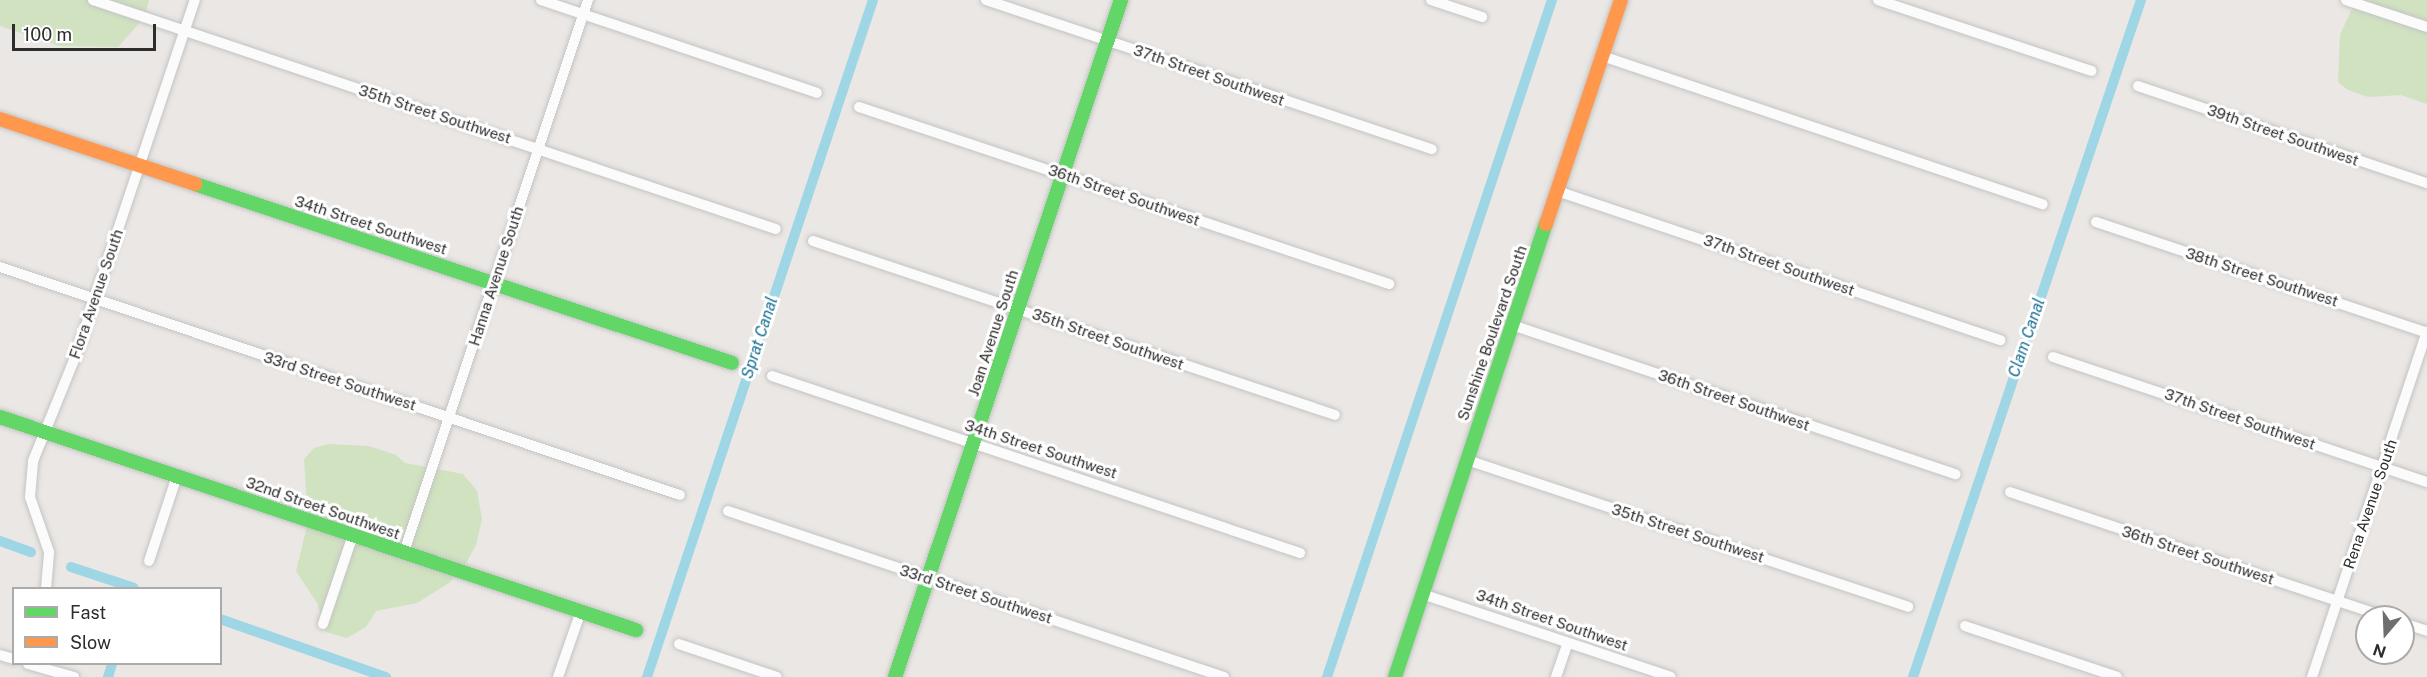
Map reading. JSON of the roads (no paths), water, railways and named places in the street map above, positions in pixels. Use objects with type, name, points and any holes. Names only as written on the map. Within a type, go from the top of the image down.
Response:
[{"type":"street","name":"35th Street Southwest","points":[[93,0],[776,228]]},
{"type":"street","name":"Flora Avenue South","points":[[46,587],[49,552],[32,508],[30,484],[45,432],[94,299],[195,0]]},
{"type":"street","points":[[541,0],[817,93]]},
{"type":"street","name":"Hanna Avenue South","points":[[404,552],[588,0]]},
{"type":"street","name":"37th Street Southwest","points":[[986,0],[1432,149]]},
{"type":"street","name":"Joan Avenue South","points":[[895,677],[1121,0]]},
{"type":"street","points":[[1431,0],[1482,17]]},
{"type":"street","name":"Sunshine Boulevard South","points":[[1395,677],[1621,0]]},
{"type":"street","points":[[1878,0],[2092,71]]},
{"type":"street","points":[[2348,0],[2427,27]]},
{"type":"street","points":[[1602,56],[2043,204]]},
{"type":"street","name":"39th Street Southwest","points":[[2138,86],[2427,183]]},
{"type":"street","name":"36th Street Southwest","points":[[859,107],[1389,284]]},
{"type":"street","name":"34th Street Southwest","points":[[0,118],[732,363]]},
{"type":"street","name":"37th Street Southwest","points":[[1557,191],[2001,340]]},
{"type":"street","name":"38th Street Southwest","points":[[2096,222],[2427,332]]},
{"type":"street","name":"35th Street Southwest","points":[[813,241],[1335,415]]},
{"type":"street","name":"33rd Street Southwest","points":[[0,267],[680,495]]},
{"type":"street","name":"36th Street Southwest","points":[[1512,326],[1956,474]]},
{"type":"street","name":"Rena Avenue South","points":[[2312,677],[2427,332]]},
{"type":"street","name":"37th Street Southwest","points":[[2053,357],[2427,482]]},
{"type":"street","name":"34th Street Southwest","points":[[772,376],[1300,553]]},
{"type":"street","name":"32nd Street Southwest","points":[[0,417],[636,630]]},
{"type":"street","name":"35th Street Southwest","points":[[1467,460],[1908,607]]},
{"type":"street","points":[[149,561],[177,476]]},
{"type":"street","name":"36th Street Southwest","points":[[2010,492],[2355,608]]},
{"type":"street","name":"33rd Street Southwest","points":[[728,511],[1224,677]]},
{"type":"street","points":[[323,624],[353,535]]},
{"type":"street","name":"34th Street Southwest","points":[[1422,594],[1671,677]]},
{"type":"street","points":[[558,677],[580,611]]},
{"type":"street","points":[[1965,626],[2117,677]]},
{"type":"street","points":[[1556,677],[1568,643]]},
{"type":"street","points":[[679,644],[755,674],[777,677]]},
{"type":"street","points":[[35,665],[74,677]]},
{"type":"waterway","name":"Sprat Canal","points":[[647,677],[873,0]]},
{"type":"waterway","points":[[1327,677],[1552,0]]},
{"type":"waterway","name":"Clam Canal","points":[[1913,677],[2141,0]]},
{"type":"waterway","points":[[0,541],[31,552]]},
{"type":"waterway","points":[[71,567],[131,587]]},
{"type":"waterway","points":[[222,620],[386,677]]},
{"type":"waterway","points":[[108,677],[112,665]]}]
